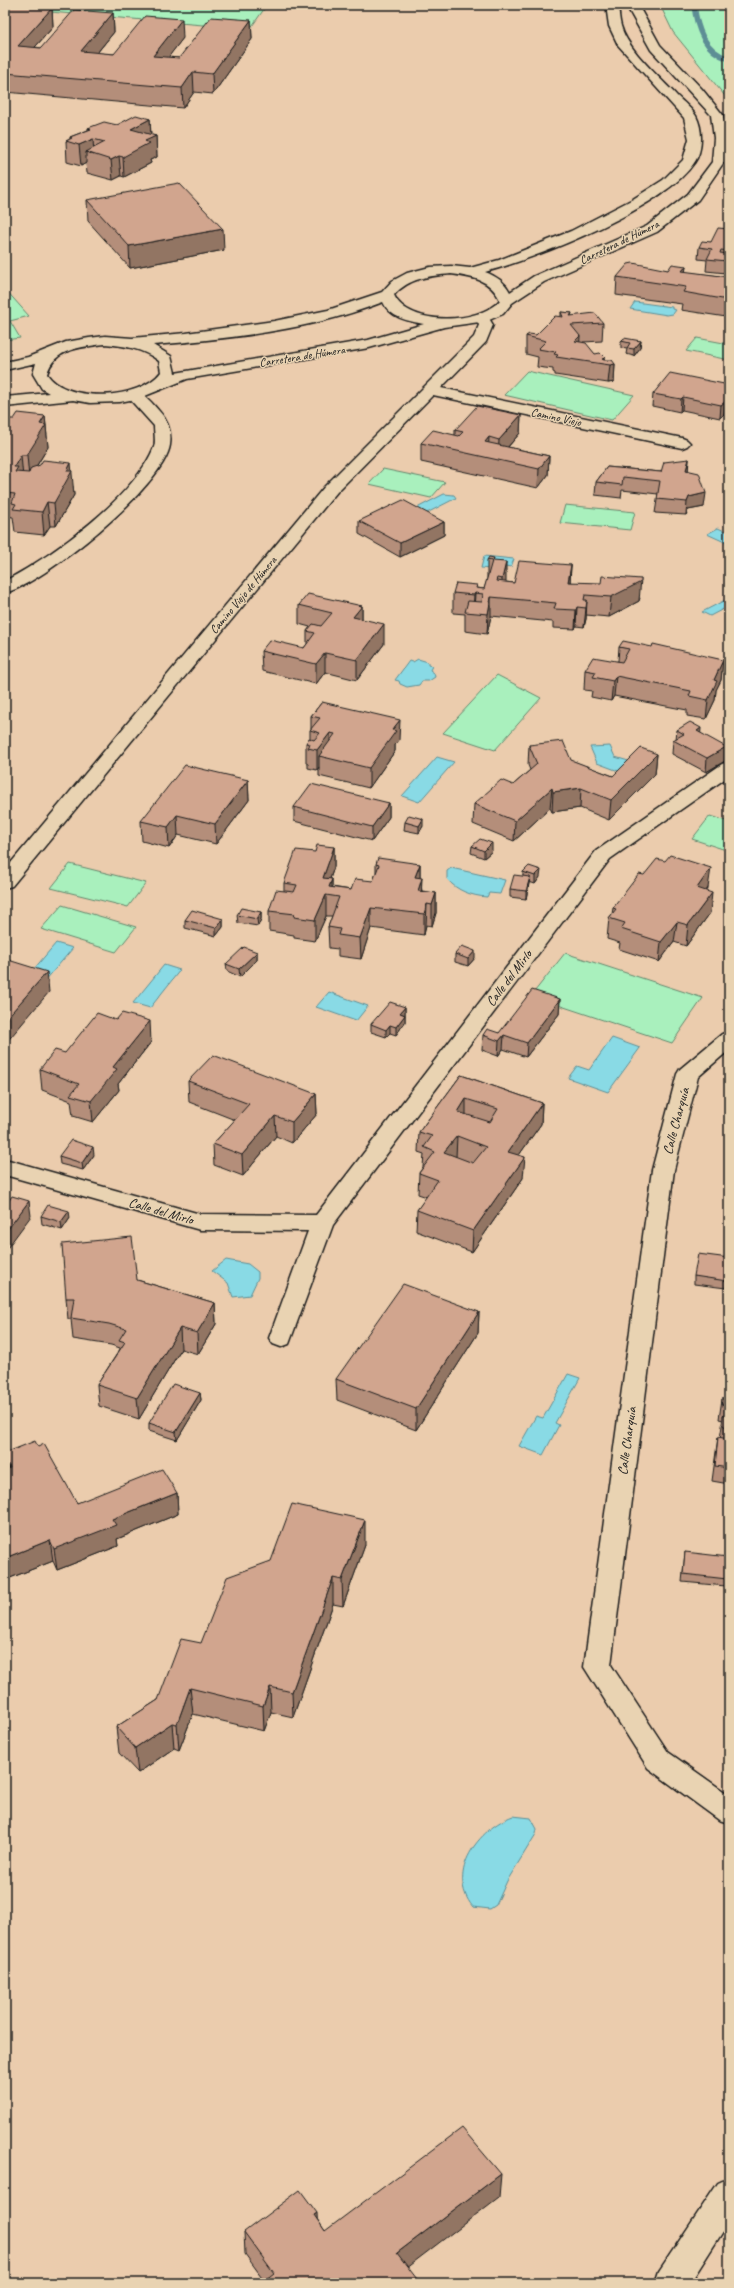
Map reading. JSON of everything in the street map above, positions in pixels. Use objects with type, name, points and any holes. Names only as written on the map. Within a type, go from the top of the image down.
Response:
[{"type":"street","name":"Carretera de Húmera","points":[[471,272],[511,260],[582,231],[656,191],[668,183],[689,161],[695,139],[690,117],[624,45],[614,26],[612,5]]},
{"type":"street","name":"Carretera de Húmera","points":[[79,398],[112,399],[134,395],[157,384],[205,371],[369,344],[445,323],[482,318],[498,311],[507,300],[539,279],[652,229],[693,197],[718,162],[720,138],[716,115],[698,92],[655,47],[638,19],[632,5]]},
{"type":"street","points":[[5,366],[32,360],[78,343],[104,340],[132,342],[164,340],[268,326],[335,314],[387,295],[391,286],[421,272],[442,270],[471,272],[496,282],[506,292],[507,300]]},
{"type":"street","points":[[387,295],[392,307],[408,316],[445,323]]},
{"type":"street","name":"Camino Viejo de Húmera","points":[[5,882],[331,490],[481,339],[486,326],[482,318]]},
{"type":"street","points":[[132,342],[153,348],[166,359],[168,372],[157,384]]},
{"type":"street","points":[[57,351],[44,361],[40,374],[50,388],[79,398]]},
{"type":"street","name":"Camino Viejo","points":[[431,390],[682,443]]},
{"type":"street","points":[[5,588],[81,540],[133,491],[154,464],[163,446],[162,426],[134,395]]},
{"type":"street","points":[[5,402],[50,397],[79,398]]},
{"type":"street","name":"Calle del Mirlo","points":[[281,1338],[322,1223],[603,854],[729,768]]},
{"type":"street","name":"Calle Charquía","points":[[729,1039],[688,1074],[663,1170],[597,1667],[658,1760],[729,1811]]},
{"type":"street","name":"Calle del Mirlo","points":[[5,1167],[200,1222],[322,1223]]},
{"type":"street","points":[[671,2283],[729,2194]]},
{"type":"green space","points":[[56,5],[267,5],[250,29],[50,12]]},
{"type":"green space","points":[[660,5],[729,5],[729,101],[673,32]]},
{"type":"green space","points":[[5,289],[29,316],[10,321],[20,338],[5,340]]},
{"type":"green space","points":[[697,338],[729,344],[729,360],[686,351]]},
{"type":"green space","points":[[527,371],[634,395],[612,420],[504,395]]},
{"type":"green space","points":[[383,469],[445,482],[431,498],[369,484]]},
{"type":"green space","points":[[565,505],[635,512],[630,530],[560,523]]},
{"type":"green space","points":[[497,675],[541,698],[495,750],[443,733]]},
{"type":"green space","points":[[710,816],[729,822],[729,851],[692,839]]},
{"type":"green space","points":[[70,864],[146,883],[128,907],[51,888]]},
{"type":"green space","points":[[62,905],[136,927],[116,952],[41,929]]},
{"type":"green space","points":[[565,953],[703,998],[672,1043],[531,996]]},
{"type":"water","points":[[635,302],[672,307],[672,309],[676,310],[673,314],[667,315],[630,309]]},
{"type":"water","points":[[444,494],[454,495],[456,498],[425,514],[415,509]]},
{"type":"water","points":[[718,528],[729,533],[729,544],[707,534]]},
{"type":"water","points":[[484,556],[514,559],[511,567],[487,563],[495,565],[489,569],[481,568]]},
{"type":"water","points":[[729,598],[729,606],[710,616],[702,612]]},
{"type":"water","points":[[418,659],[428,662],[428,665],[432,666],[430,670],[434,673],[435,677],[429,681],[422,681],[419,685],[407,687],[395,680],[409,661],[413,662]]},
{"type":"water","points":[[610,746],[615,757],[632,762],[621,772],[597,763],[590,747]]},
{"type":"water","points":[[437,757],[454,762],[419,802],[402,796]]},
{"type":"water","points":[[451,868],[505,880],[500,894],[489,893],[487,897],[470,894],[460,890],[447,879],[447,871]]},
{"type":"water","points":[[56,943],[73,948],[45,981],[28,976]]},
{"type":"water","points":[[164,965],[180,970],[150,1008],[133,1003]]},
{"type":"water","points":[[329,992],[368,1006],[356,1021],[316,1007]]},
{"type":"water","points":[[612,1038],[640,1048],[608,1092],[568,1078],[577,1066],[589,1070]]},
{"type":"water","points":[[226,1260],[248,1264],[258,1272],[258,1278],[250,1295],[233,1297],[228,1283],[212,1271]]},
{"type":"water","points":[[568,1374],[580,1378],[555,1423],[559,1425],[543,1455],[519,1446],[536,1416],[543,1418]]},
{"type":"water","points":[[513,1816],[531,1818],[537,1829],[536,1834],[507,1881],[496,1905],[490,1909],[473,1907],[465,1894],[463,1880],[464,1866],[478,1841],[488,1830]]},
{"type":"building","points":[[12,5],[52,8],[18,46],[41,48],[74,10],[113,13],[81,51],[114,54],[145,16],[182,19],[153,56],[179,58],[211,17],[251,20],[212,74],[193,72],[182,88],[5,73],[5,12]]},
{"type":"building","points":[[136,115],[150,119],[131,129],[156,136],[145,141],[149,143],[123,157],[119,156],[111,160],[86,152],[105,142],[93,139],[79,145],[66,141],[72,138],[70,137],[91,129],[88,128],[104,122],[117,125]]},
{"type":"building","points":[[179,183],[223,229],[129,246],[87,200]]},
{"type":"building","points":[[718,228],[729,229],[729,251],[721,250],[720,253],[729,254],[727,261],[707,259],[712,249],[699,247],[702,241],[711,242]]},
{"type":"building","points":[[633,263],[668,270],[672,264],[686,266],[682,271],[729,277],[728,300],[683,292],[686,287],[617,277],[628,264]]},
{"type":"building","points":[[561,312],[572,313],[570,316],[595,313],[603,323],[571,325],[580,336],[575,341],[586,343],[595,354],[600,353],[605,358],[602,359],[612,360],[615,364],[610,365],[556,357],[558,355],[554,354],[556,352],[538,349],[546,341],[526,336],[529,334],[536,335],[555,316],[563,317]]},
{"type":"building","points":[[624,338],[641,341],[634,349],[627,348],[630,343],[621,341]]},
{"type":"building","points":[[670,373],[729,385],[729,402],[726,401],[721,405],[683,397],[681,399],[653,394]]},
{"type":"building","points":[[477,406],[521,415],[499,440],[489,437],[485,442],[549,456],[539,469],[421,443],[433,430],[459,436],[463,432],[455,430]]},
{"type":"building","points":[[18,413],[45,416],[40,424],[46,425],[27,455],[21,455],[14,467],[18,467],[15,472],[29,473],[31,468],[40,465],[43,460],[71,463],[67,471],[72,471],[54,503],[47,502],[42,512],[13,509],[16,504],[12,503],[15,494],[5,493],[5,424],[10,419],[14,419]]},
{"type":"building","points":[[689,459],[686,470],[699,473],[706,493],[689,497],[687,502],[657,499],[660,481],[623,477],[622,485],[596,482],[607,467],[661,472],[664,462]]},
{"type":"building","points":[[403,500],[444,522],[400,543],[359,521]]},
{"type":"building","points":[[489,557],[494,558],[493,561],[506,562],[502,579],[497,578],[496,581],[514,583],[519,561],[571,565],[568,582],[601,583],[602,576],[641,579],[641,582],[611,597],[585,595],[584,600],[587,600],[586,608],[577,607],[576,610],[554,609],[556,603],[491,597],[488,614],[465,612],[468,601],[482,602],[483,594],[475,593],[474,595],[453,593],[456,583],[477,585],[476,588],[484,589],[492,561],[487,560]]},
{"type":"building","points":[[308,594],[362,606],[353,617],[384,624],[357,660],[325,653],[316,664],[261,651],[270,640],[304,648],[315,633],[307,631],[313,624],[321,626],[332,613],[299,605]]},
{"type":"building","points":[[623,641],[652,647],[653,644],[723,660],[714,680],[717,681],[708,700],[689,696],[691,691],[616,676],[613,681],[593,677],[596,672],[585,670],[593,657],[622,662],[629,649],[619,647]]},
{"type":"building","points":[[322,702],[400,720],[392,730],[396,731],[369,768],[319,756],[335,734],[330,733],[317,750],[308,748],[310,744],[306,743],[309,738],[314,740],[320,733],[310,730],[320,718],[311,716]]},
{"type":"building","points":[[690,722],[701,728],[697,731],[726,747],[707,758],[673,740],[684,734],[677,730]]},
{"type":"building","points":[[563,741],[571,760],[613,776],[641,748],[657,754],[611,800],[581,788],[553,792],[552,788],[515,821],[474,804],[501,780],[513,785],[537,764],[529,745]]},
{"type":"building","points":[[185,765],[248,780],[215,824],[177,815],[168,827],[141,821]]},
{"type":"building","points":[[311,784],[389,803],[372,827],[294,807]]},
{"type":"building","points":[[409,815],[423,819],[419,826],[405,822]]},
{"type":"building","points":[[480,839],[492,843],[484,851],[472,846]]},
{"type":"building","points":[[317,845],[334,847],[323,878],[332,879],[329,887],[351,890],[355,879],[373,881],[379,865],[376,864],[378,858],[420,864],[415,877],[422,878],[418,891],[436,893],[432,905],[427,904],[424,914],[371,908],[360,938],[338,935],[340,929],[328,927],[339,897],[326,895],[315,920],[294,917],[295,914],[269,911],[276,890],[294,892],[297,885],[284,883],[296,850],[315,852]]},
{"type":"building","points":[[670,855],[711,868],[697,888],[712,893],[688,925],[677,922],[661,942],[621,929],[625,923],[609,918],[616,909],[613,908],[639,874],[644,875],[657,859],[665,861]]},
{"type":"building","points":[[529,866],[541,870],[535,876],[523,872]]},
{"type":"building","points":[[514,875],[530,877],[526,891],[510,889]]},
{"type":"building","points":[[241,908],[261,912],[257,919],[237,915]]},
{"type":"building","points":[[192,910],[223,919],[216,928],[185,920]]},
{"type":"building","points":[[462,946],[475,951],[468,959],[455,954]]},
{"type":"building","points":[[244,947],[257,952],[239,969],[226,964]]},
{"type":"building","points":[[5,959],[47,972],[5,1020]]},
{"type":"building","points":[[532,990],[560,999],[527,1043],[504,1035],[499,1041],[483,1035],[487,1029],[499,1033]]},
{"type":"building","points":[[390,1002],[405,1007],[400,1013],[405,1015],[396,1027],[390,1025],[386,1030],[371,1024]]},
{"type":"building","points":[[97,1013],[116,1020],[122,1013],[150,1021],[113,1067],[117,1069],[91,1101],[70,1095],[79,1084],[40,1069],[55,1050],[65,1053]]},
{"type":"building","points":[[213,1055],[316,1094],[292,1122],[275,1116],[242,1155],[213,1144],[249,1104],[188,1081]]},
{"type":"building","points":[[461,1075],[542,1103],[508,1152],[525,1157],[473,1231],[417,1210],[438,1180],[419,1173],[435,1152],[424,1147],[432,1136],[419,1132]],"holes":[[[466,1099],[498,1109],[490,1122],[458,1112]],[[457,1136],[486,1147],[473,1163],[444,1152]]]},
{"type":"building","points":[[71,1140],[93,1147],[82,1163],[59,1156]]},
{"type":"building","points":[[12,1196],[29,1201],[5,1233],[5,1204],[6,1205]]},
{"type":"building","points":[[48,1205],[69,1211],[61,1222],[41,1216]]},
{"type":"building","points":[[132,1237],[137,1280],[215,1303],[197,1333],[180,1328],[137,1398],[97,1385],[125,1342],[119,1340],[126,1329],[109,1324],[71,1318],[74,1298],[66,1298],[62,1244]]},
{"type":"building","points":[[698,1254],[729,1258],[727,1281],[694,1276]]},
{"type":"building","points":[[403,1284],[479,1312],[416,1409],[336,1379]]},
{"type":"building","points":[[173,1384],[200,1393],[176,1432],[149,1423]]},
{"type":"building","points":[[722,1399],[729,1399],[729,1407],[722,1404]]},
{"type":"building","points":[[729,1415],[729,1430],[722,1424],[723,1416]]},
{"type":"building","points":[[729,1430],[729,1468],[715,1466],[718,1437],[728,1439]]},
{"type":"building","points":[[35,1441],[38,1447],[44,1444],[77,1503],[162,1469],[177,1493],[112,1519],[116,1525],[54,1549],[50,1540],[5,1558],[5,1470],[10,1468],[5,1459],[5,1453]]},
{"type":"building","points":[[292,1504],[365,1520],[342,1580],[333,1578],[292,1692],[270,1687],[263,1706],[190,1688],[177,1724],[172,1723],[135,1748],[116,1727],[158,1700],[181,1639],[201,1643],[227,1577],[271,1561]]},
{"type":"building","points":[[685,1552],[728,1557],[727,1579],[683,1574]]},
{"type":"building","points":[[462,2128],[501,2174],[397,2253],[420,2283],[261,2283],[274,2273],[244,2232],[300,2190],[317,2213],[314,2215],[325,2231]]},
{"type":"waterway","points":[[694,5],[697,22],[703,38],[713,51],[729,59]]}]
